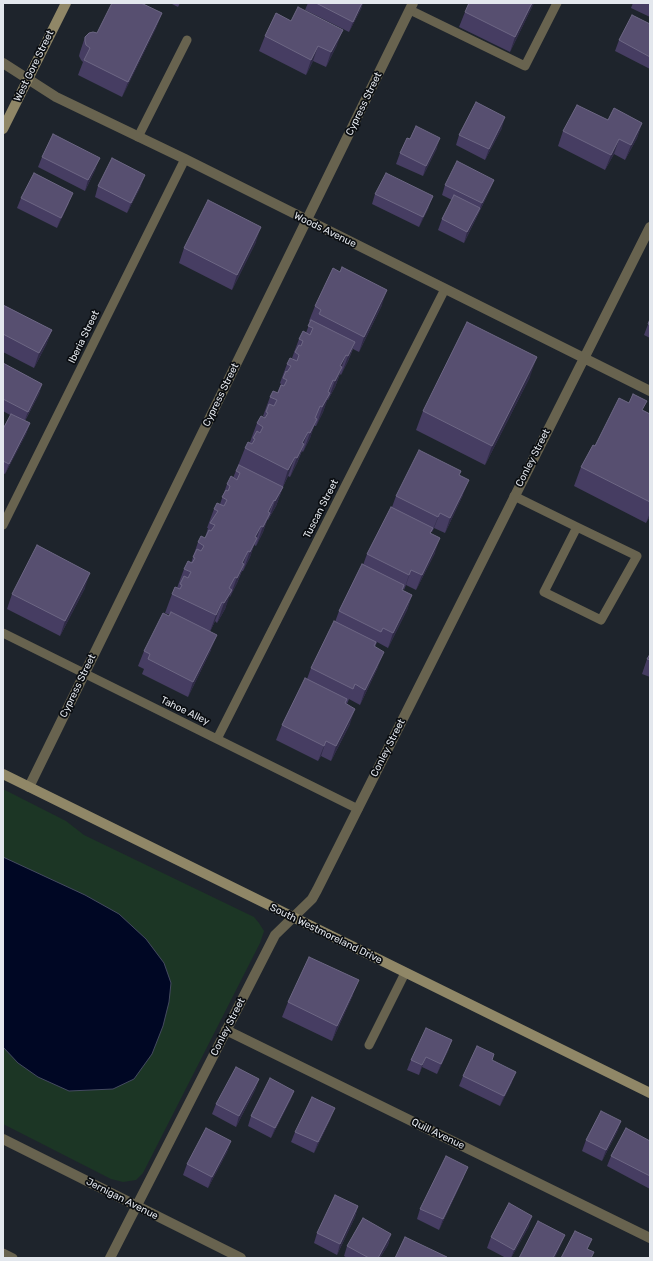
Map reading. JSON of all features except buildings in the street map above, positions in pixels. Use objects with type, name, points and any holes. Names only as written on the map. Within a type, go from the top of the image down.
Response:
[{"type":"street","name":"West Gore Street","points":[[3,129],[66,3]]},
{"type":"street","name":"Cypress Street","points":[[29,787],[411,6]]},
{"type":"street","name":"Woods Avenue","points":[[3,63],[56,97],[650,391]]},
{"type":"street","name":"Conley Street","points":[[110,1258],[275,935],[312,899],[650,227]]},
{"type":"street","name":"South Westmoreland Drive","points":[[3,774],[405,973],[650,1091]]},
{"type":"street","name":"Quill Avenue","points":[[226,1030],[650,1238]]},
{"type":"street","name":"Jernigan Avenue","points":[[3,1139],[241,1258]]},
{"type":"lane","points":[[411,6],[525,66],[557,3]]},
{"type":"lane","points":[[138,137],[187,40]]},
{"type":"lane","name":"Iberia Street","points":[[3,525],[185,160]]},
{"type":"lane","name":"Tuscan Street","points":[[217,739],[445,289]]},
{"type":"lane","points":[[514,496],[637,556],[601,620],[544,592],[577,527]]},
{"type":"lane","name":"Tahoe Alley","points":[[3,633],[358,809]]},
{"type":"lane","points":[[369,1045],[405,973]]},
{"type":"lane","points":[[3,1253],[13,1258]]},
{"type":"green space","points":[[3,789],[66,821],[84,835],[254,917],[264,931],[260,943],[143,1173],[136,1180],[123,1182],[111,1179],[3,1124]]},
{"type":"water","points":[[3,857],[85,895],[119,914],[146,939],[164,963],[171,983],[169,1002],[163,1026],[152,1054],[134,1079],[113,1089],[69,1091],[38,1077],[18,1063],[3,1047]]}]
